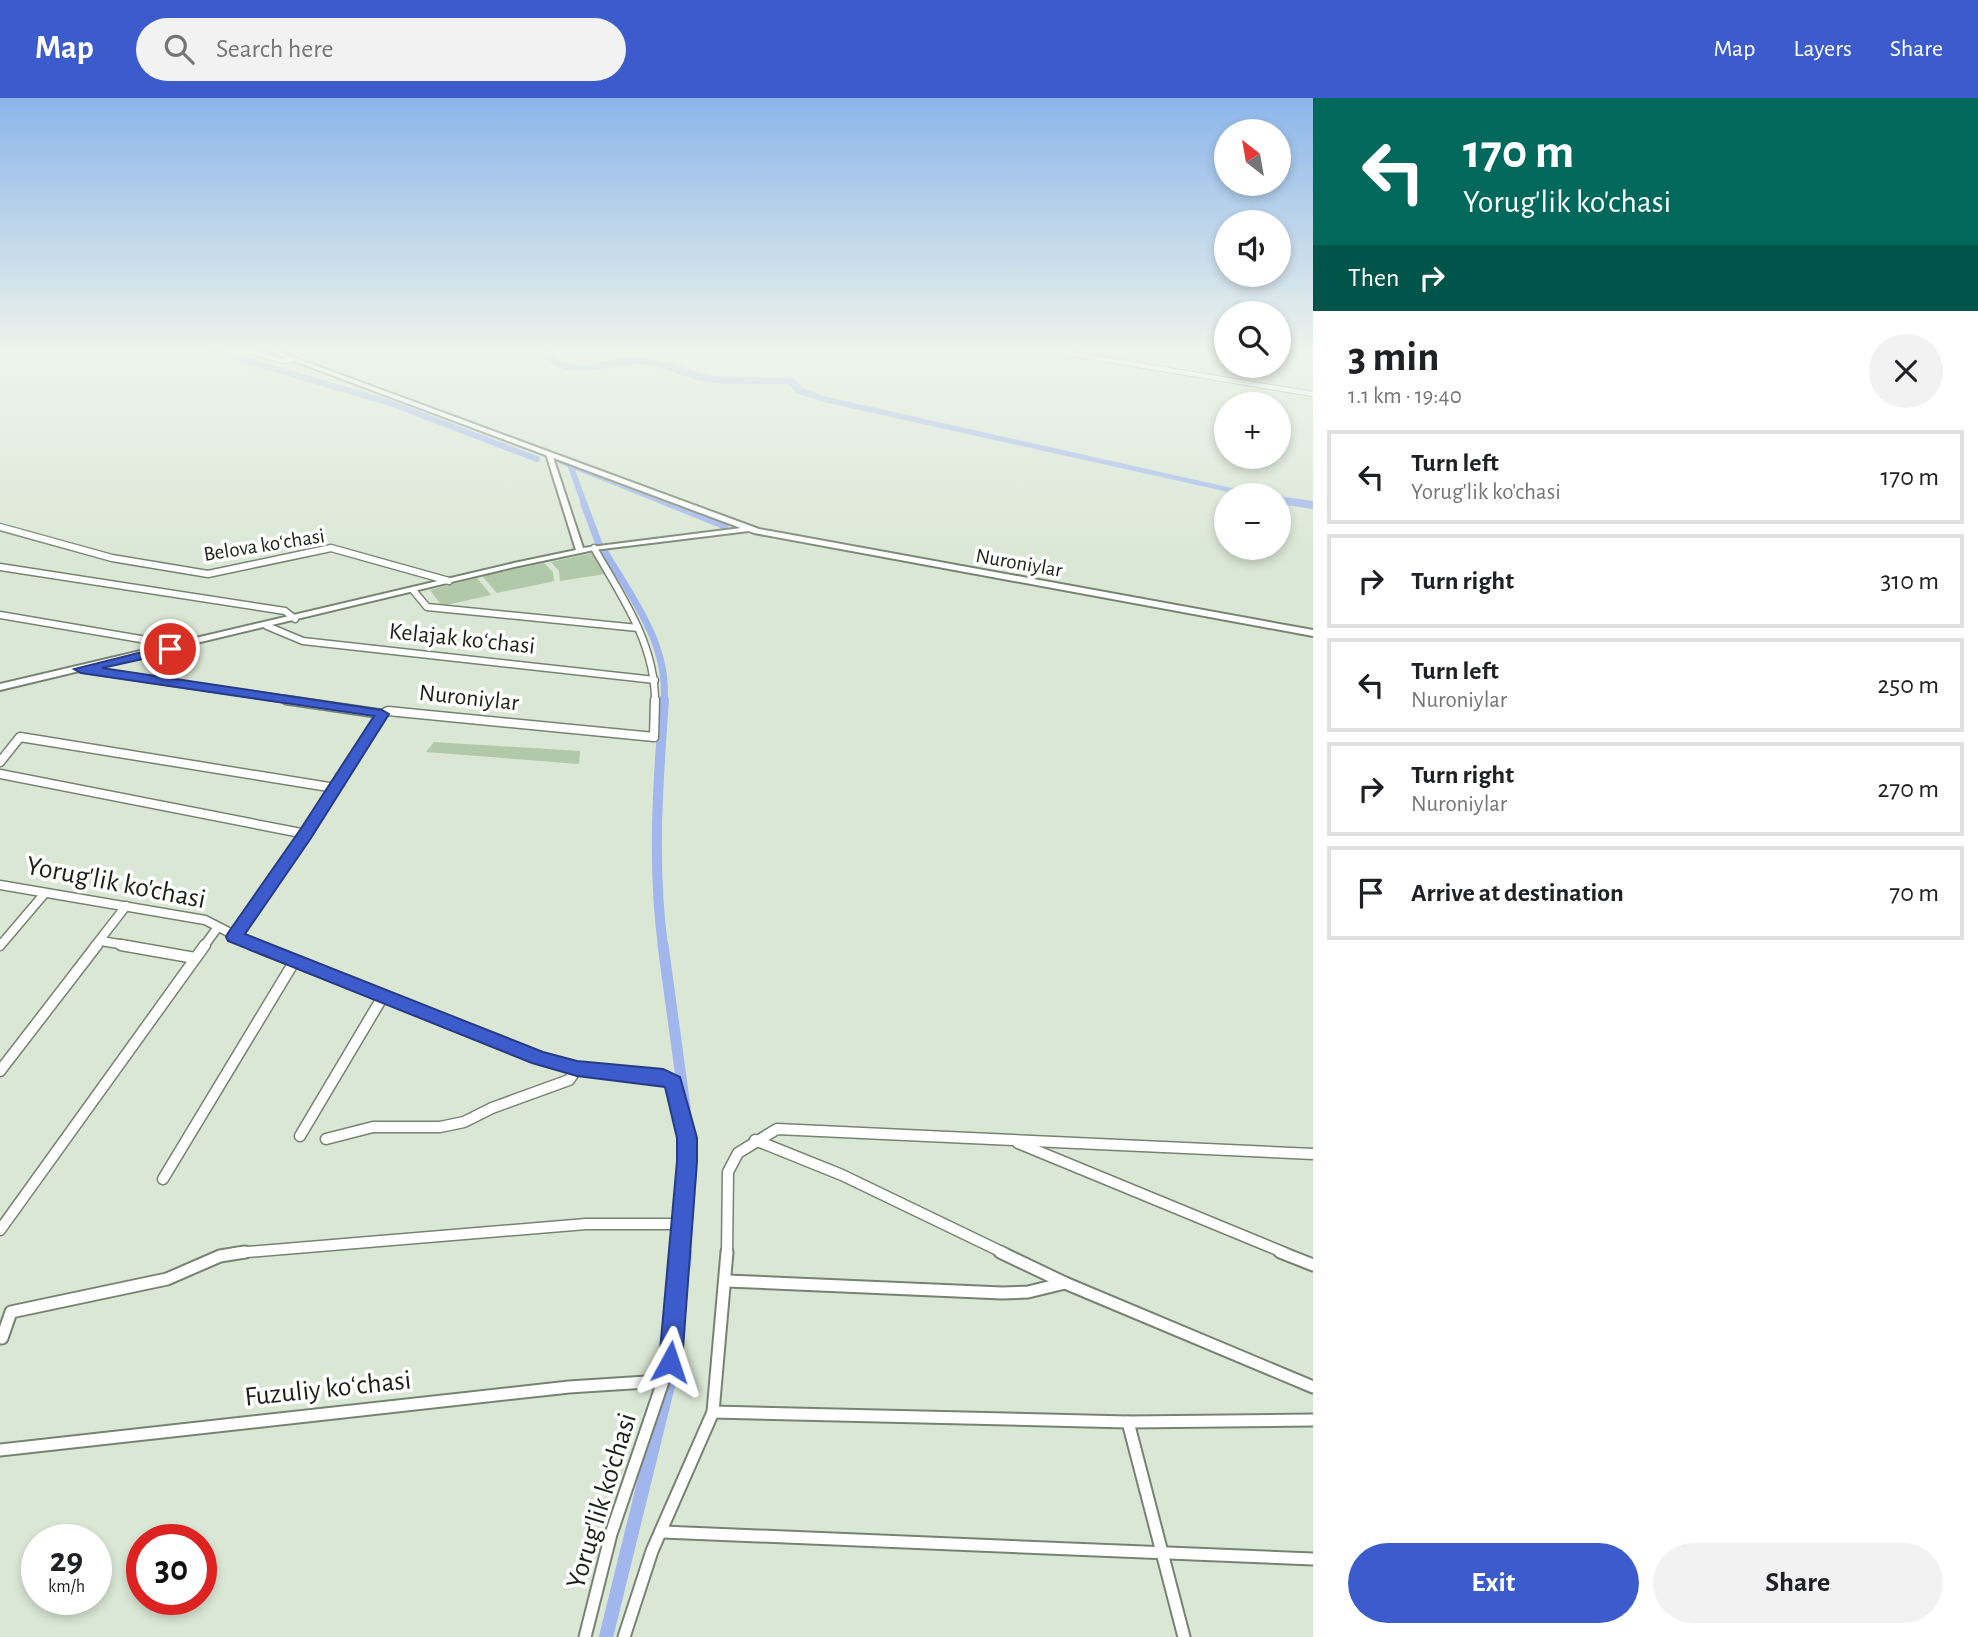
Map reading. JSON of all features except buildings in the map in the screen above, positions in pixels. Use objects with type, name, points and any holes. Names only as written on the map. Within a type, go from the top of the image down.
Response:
[{"type":"main road","points":[[460,421],[748,529]]},
{"type":"main road","points":[[549,454],[580,551]]},
{"type":"main road","name":"Nuroniylar","points":[[0,687],[594,548],[748,529],[827,547],[1313,634]]},
{"type":"street","name":"Belova koʻchasi","points":[[0,527],[112,558],[208,574],[331,548],[449,581]]},
{"type":"street","name":"Nuroniylar","points":[[81,669],[382,714],[388,711],[654,737],[654,680],[638,628],[594,548]]},
{"type":"street","points":[[0,567],[285,611],[295,619]]},
{"type":"street","points":[[413,590],[428,607],[638,628]]},
{"type":"street","points":[[0,615],[164,643],[170,649]]},
{"type":"street","name":"Kelajak koʻchasi","points":[[267,626],[303,640],[654,680]]},
{"type":"street","points":[[234,937],[306,834],[382,714]]},
{"type":"street","points":[[0,762],[20,737],[335,788]]},
{"type":"street","points":[[0,774],[306,834]]},
{"type":"street","name":"Yorug'lik ko'chasi","points":[[0,885],[205,920],[234,937],[294,962],[539,1058],[577,1069],[663,1076],[673,1082],[687,1138],[683,1224],[670,1362],[611,1534],[585,1637]]},
{"type":"street","points":[[0,946],[45,893]]},
{"type":"street","points":[[0,1071],[126,906]]},
{"type":"street","points":[[0,1230],[218,927]]},
{"type":"street","points":[[101,940],[195,958]]},
{"type":"street","points":[[163,1179],[294,962]]},
{"type":"street","points":[[300,1136],[383,998]]},
{"type":"street","points":[[326,1139],[373,1127],[440,1127],[464,1122],[492,1108],[569,1080],[577,1069]]},
{"type":"street","points":[[624,1637],[652,1551],[663,1532],[713,1412],[727,1281],[728,1172],[738,1153],[755,1140],[777,1129],[793,1128],[990,1137],[1017,1142],[1313,1154]]},
{"type":"street","points":[[755,1140],[842,1175],[1065,1283],[1313,1387]]},
{"type":"street","points":[[1017,1142],[1313,1265]]},
{"type":"street","points":[[2,1338],[12,1312],[167,1279],[220,1256],[260,1249],[481,1230],[586,1224],[683,1224]]},
{"type":"street","points":[[727,1281],[1002,1293],[1028,1292],[1065,1283]]},
{"type":"street","name":"Fuzuliy koʻchasi","points":[[0,1450],[555,1388],[662,1381]]},
{"type":"street","points":[[713,1412],[1128,1422],[1313,1420]]},
{"type":"street","points":[[1128,1422],[1184,1637]]},
{"type":"street","points":[[663,1532],[1313,1559]]},
{"type":"green space","points":[[592,553],[605,574],[560,581],[559,571],[551,562]]},
{"type":"green space","points":[[544,563],[553,572],[554,581],[497,593],[482,576]]},
{"type":"green space","points":[[477,578],[491,595],[442,606],[430,590]]},
{"type":"green space","points":[[434,742],[580,751],[579,764],[426,752]]},
{"type":"waterway","points":[[437,421],[537,459]]},
{"type":"waterway","points":[[922,421],[1214,485]]},
{"type":"waterway","points":[[561,461],[674,506]]},
{"type":"waterway","points":[[571,467],[585,506]]},
{"type":"waterway","points":[[1291,502],[1313,505]]},
{"type":"waterway","points":[[584,504],[599,544]]},
{"type":"waterway","points":[[670,504],[725,526]]},
{"type":"waterway","points":[[605,552],[655,641],[664,680],[664,700]]},
{"type":"waterway","points":[[663,946],[657,854],[664,700]]},
{"type":"waterway","points":[[663,945],[687,1122]]},
{"type":"waterway","points":[[685,1253],[692,1166],[689,1141]]},
{"type":"waterway","points":[[684,1265],[685,1252]]},
{"type":"waterway","points":[[606,1637],[675,1357]]},
{"type":"route","points":[[170,649],[81,669],[382,714],[306,834],[234,937],[539,1058],[577,1069],[663,1076],[673,1082],[687,1138],[687,1161],[670,1362]]}]
